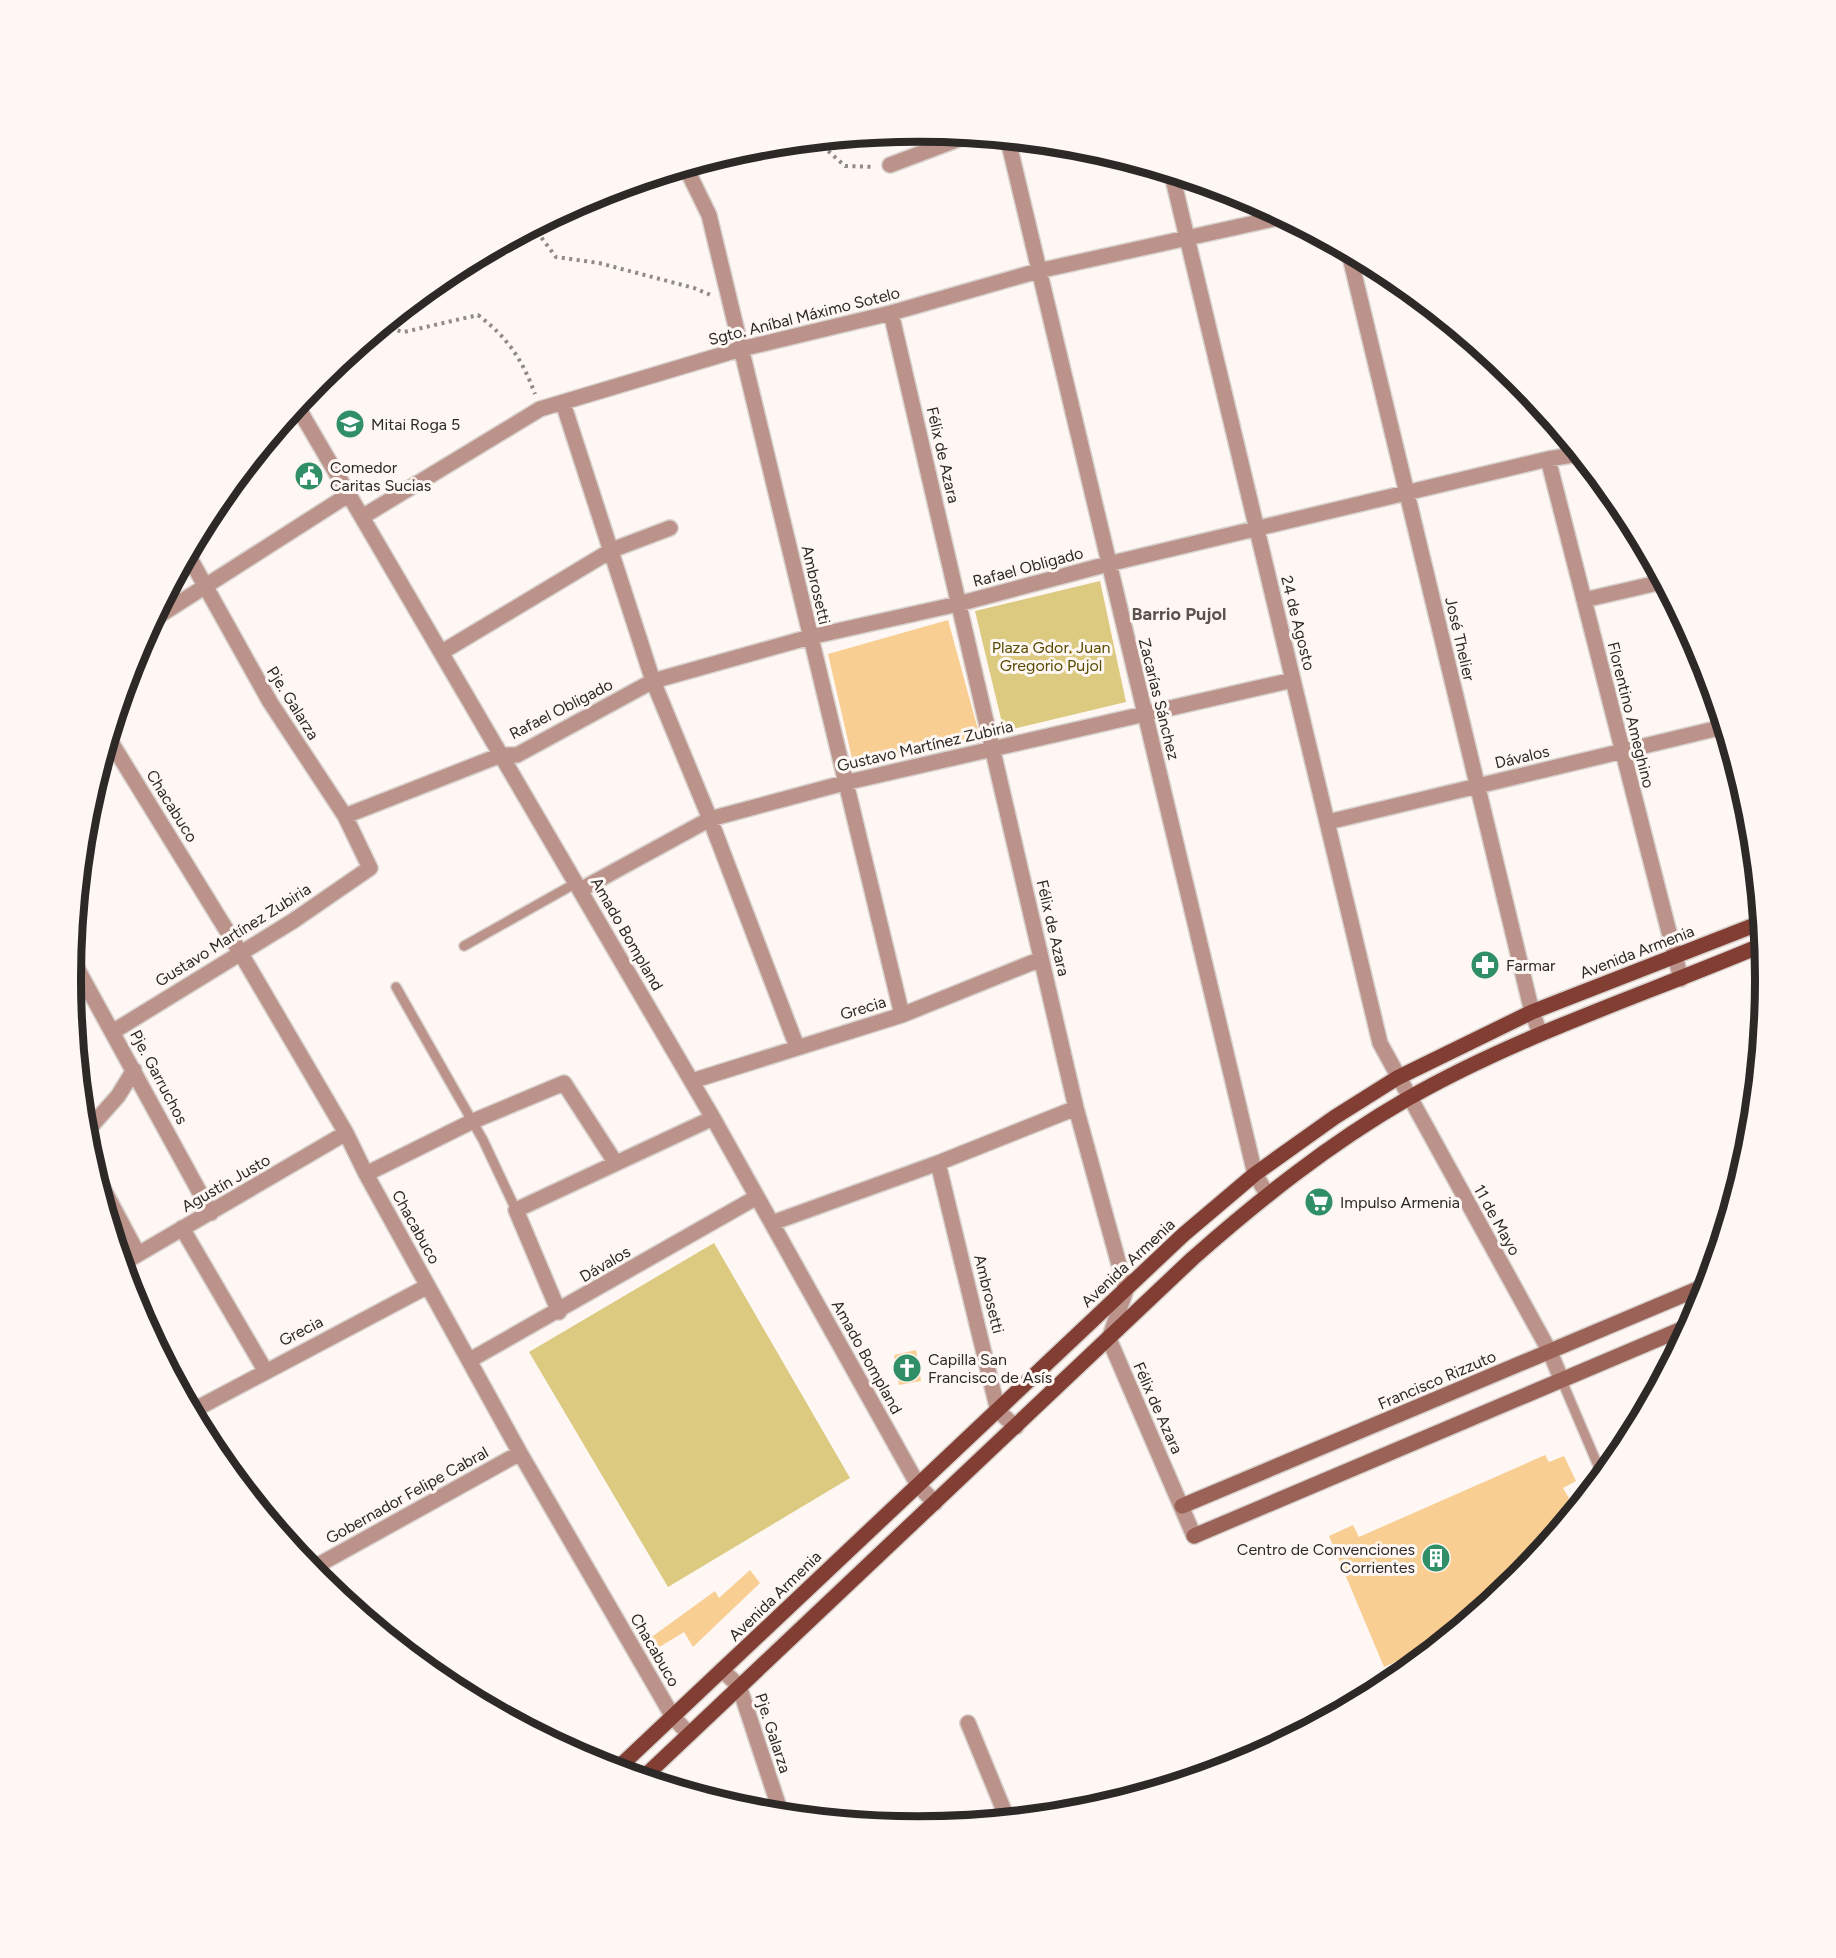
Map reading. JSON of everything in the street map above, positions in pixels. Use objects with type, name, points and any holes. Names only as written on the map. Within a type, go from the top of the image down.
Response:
[{"type":"main road","name":"Avenida Armenia","points":[[624,1762],[1183,1235],[1255,1174],[1335,1117],[1397,1078],[1532,1012],[1753,926]]},
{"type":"main road","points":[[649,1772],[1192,1259],[1267,1194],[1347,1136],[1409,1098],[1540,1033],[1754,948]]},
{"type":"street","points":[[890,165],[948,143]]},
{"type":"street","name":"Zacarías Sánchez","points":[[1010,147],[1255,1174],[1267,1194]]},
{"type":"street","name":"Ambrosetti","points":[[689,174],[709,215],[844,783],[902,1014]]},
{"type":"street","name":"24 de Agosto","points":[[1174,182],[1380,1042],[1397,1078]]},
{"type":"street","name":"Sgto. Aníbal Máximo Sotelo","points":[[362,517],[540,409],[741,349],[891,313],[1038,271],[1269,220]]},
{"type":"street","name":"José Thelier","points":[[1352,264],[1476,786],[1532,1012],[1540,1033]]},
{"type":"street","name":"Félix de Azara","points":[[891,313],[1076,1108],[1126,1290]]},
{"type":"street","points":[[563,403],[654,681],[710,819],[797,1047]]},
{"type":"street","name":"Amado Bompland","points":[[301,414],[692,1081],[918,1485],[935,1503]]},
{"type":"street","name":"Rafael Obligado","points":[[501,755],[517,755],[654,681],[810,637],[958,604],[1108,564],[1257,530],[1407,492],[1571,455]]},
{"type":"street","name":"Florentino Ameghino","points":[[1548,459],[1681,979]]},
{"type":"street","points":[[166,611],[348,495]]},
{"type":"street","points":[[442,652],[612,550],[670,528]]},
{"type":"street","name":"Pje. Galarza","points":[[192,562],[270,702],[345,816],[370,868]]},
{"type":"street","points":[[1584,600],[1655,584]]},
{"type":"street","name":"Gustavo Martínez Zubiria","points":[[578,886],[710,819],[844,783],[1144,712],[1293,680]]},
{"type":"street","name":"Dávalos","points":[[1328,822],[1716,729]]},
{"type":"street","name":"Chacabuco","points":[[115,746],[240,952],[346,1133],[366,1174],[520,1453],[673,1717],[689,1734]]},
{"type":"street","points":[[345,816],[501,755]]},
{"type":"street","name":"Gustavo Martínez Zubiria","points":[[114,1031],[292,921],[370,868]]},
{"type":"street","name":"Grecia","points":[[692,1081],[902,1014],[1041,959]]},
{"type":"street","name":"Pje. Garruchos","points":[[81,975],[114,1031],[211,1213]]},
{"type":"street","points":[[94,1123],[118,1096],[134,1070]]},
{"type":"street","name":"11 de Mayo","points":[[1397,1078],[1550,1352],[1562,1381]]},
{"type":"street","points":[[366,1174],[471,1122],[564,1083],[615,1162]]},
{"type":"street","points":[[772,1223],[938,1163],[1076,1108]]},
{"type":"street","points":[[559,1312],[516,1210],[713,1118]]},
{"type":"street","name":"Agustín Justo","points":[[129,1259],[346,1133]]},
{"type":"street","name":"Ambrosetti","points":[[938,1163],[998,1410]]},
{"type":"street","name":"Dávalos","points":[[470,1360],[559,1312],[757,1197]]},
{"type":"street","points":[[114,1209],[138,1254]]},
{"type":"street","points":[[182,1228],[265,1370]]},
{"type":"street","name":"Grecia","points":[[199,1407],[265,1370],[428,1286]]},
{"type":"street","points":[[1109,1339],[1126,1290]]},
{"type":"street","name":"Francisco Rizzuto","points":[[1182,1506],[1694,1290]]},
{"type":"street","points":[[1562,1381],[1677,1331]]},
{"type":"street","name":"Félix de Azara","points":[[1109,1339],[1194,1536],[1562,1381]]},
{"type":"street","points":[[998,1410],[1016,1427]]},
{"type":"street","name":"Gobernador Felipe Cabral","points":[[320,1564],[520,1453]]},
{"type":"street","name":"Pje. Galarza","points":[[722,1670],[739,1686],[778,1804]]},
{"type":"street","points":[[968,1723],[1004,1811]]},
{"type":"lane","points":[[464,946],[578,886]]},
{"type":"lane","points":[[396,987],[483,1140],[516,1210]]},
{"type":"lane","points":[[1562,1381],[1598,1466]]},
{"type":"path","points":[[824,148],[845,166],[890,165]]},
{"type":"path","points":[[536,235],[538,234],[556,256],[599,262],[694,288],[730,304]]},
{"type":"path","points":[[391,329],[404,332],[478,315],[502,334],[528,375],[540,409]]},
{"type":"green space","name":"Plaza Gdor. Juan Gregorio Pujol","points":[[1100,581],[1126,702],[1004,731],[975,611]]},
{"type":"green space","points":[[714,1243],[850,1478],[668,1587],[529,1352]]},
{"type":"building","points":[[948,620],[980,737],[854,767],[828,654]]},
{"type":"building","name":"Capilla San Francisco de Asís","points":[[916,1350],[921,1381],[899,1385],[894,1355]]},
{"type":"building","name":"Centro de Convenciones Corrientes","points":[[1545,1455],[1549,1462],[1564,1456],[1576,1481],[1563,1488],[1571,1502],[1510,1571],[1428,1643],[1411,1655],[1384,1667],[1329,1536],[1353,1525],[1359,1537]]},
{"type":"building","points":[[750,1570],[760,1583],[693,1647],[684,1632],[648,1654],[642,1644],[715,1591],[719,1598]]},
{"type":"place","name":"Mitai Roga 5","points":[[350,424]]},
{"type":"place","name":"Comedor Caritas Sucias","points":[[309,476]]},
{"type":"place","name":"Farmar","points":[[1485,965]]},
{"type":"place","name":"Impulso Armenia","points":[[1319,1202]]},
{"type":"place","name":"Capilla San Francisco de Asís","points":[[907,1368]]},
{"type":"place","name":"Centro de Convenciones Corrientes","points":[[1436,1558]]},
{"type":"district","name":"Barrio Pujol","points":[[1179,614]]}]
